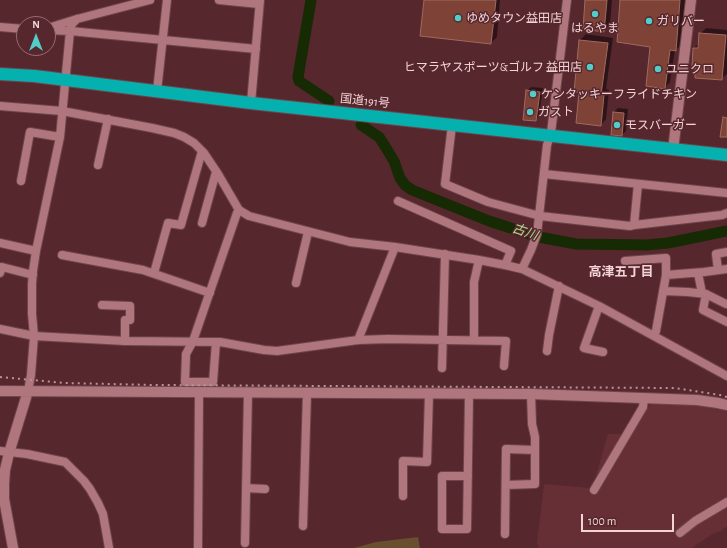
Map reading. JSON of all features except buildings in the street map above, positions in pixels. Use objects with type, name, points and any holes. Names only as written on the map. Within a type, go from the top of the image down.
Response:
[{"type":"highway","name":"国道191号","points":[[0,74],[66,79],[251,103],[727,155]]},
{"type":"street","points":[[56,26],[77,18],[150,0]]},
{"type":"street","points":[[157,91],[167,0]]},
{"type":"street","points":[[219,0],[260,2],[251,103]]},
{"type":"street","points":[[522,269],[537,234],[547,145],[550,136],[567,0]]},
{"type":"street","points":[[673,150],[690,0]]},
{"type":"street","points":[[13,548],[4,500],[4,452],[28,391],[31,375],[34,336],[32,284],[36,251],[60,136],[70,31],[72,24],[77,18]]},
{"type":"street","points":[[0,27],[16,28]]},
{"type":"street","points":[[56,30],[256,49]]},
{"type":"street","points":[[0,106],[62,111],[108,119],[184,136],[202,151],[239,210],[249,216],[350,242],[445,254],[522,269],[599,306],[727,376]]},
{"type":"street","points":[[98,165],[108,119]]},
{"type":"street","points":[[452,125],[445,184],[488,202],[540,216],[630,226],[722,215],[727,213]]},
{"type":"street","points":[[21,181],[30,132],[60,136]]},
{"type":"street","points":[[154,273],[168,223],[182,225],[202,151]]},
{"type":"street","points":[[202,223],[216,172]]},
{"type":"street","points":[[544,174],[727,193]]},
{"type":"street","points":[[634,225],[638,184]]},
{"type":"street","points":[[398,200],[511,251],[505,265]]},
{"type":"street","points":[[216,342],[214,382],[185,382],[186,354],[193,341],[239,210]]},
{"type":"street","points":[[296,283],[308,232]]},
{"type":"street","points":[[0,243],[36,251]]},
{"type":"street","points":[[358,340],[395,247]]},
{"type":"street","points":[[718,270],[716,254],[727,252]]},
{"type":"street","points":[[442,368],[445,254]]},
{"type":"street","points":[[62,255],[143,270],[210,293]]},
{"type":"street","points":[[625,260],[666,258],[666,275],[654,336]]},
{"type":"street","points":[[474,340],[474,282],[478,260]]},
{"type":"street","points":[[0,273],[2,267],[33,275]]},
{"type":"street","points":[[666,275],[727,269]]},
{"type":"street","points":[[698,273],[704,294],[703,310],[727,322]]},
{"type":"street","points":[[547,351],[548,335],[559,286]]},
{"type":"street","points":[[663,291],[704,294],[727,304]]},
{"type":"street","points":[[102,305],[130,306],[130,320],[125,320],[125,341]]},
{"type":"street","points":[[599,306],[584,348],[603,352]]},
{"type":"street","points":[[0,329],[34,336],[125,341],[220,342],[277,351],[358,340],[388,339],[506,341],[504,366]]},
{"type":"street","points":[[0,391],[531,394],[697,400],[727,405]]},
{"type":"street","points":[[198,548],[199,392]]},
{"type":"street","points":[[245,543],[248,392]]},
{"type":"street","points":[[303,526],[307,393]]},
{"type":"street","points":[[403,496],[403,461],[426,462],[429,394]]},
{"type":"street","points":[[468,476],[442,476],[442,529],[467,529],[468,476],[469,394]]},
{"type":"street","points":[[506,485],[535,484],[536,437],[532,424],[531,394]]},
{"type":"street","points":[[594,490],[643,406],[644,398]]},
{"type":"street","points":[[505,534],[506,449],[535,450]]},
{"type":"street","points":[[4,452],[27,454],[65,462],[84,481],[98,503],[103,514],[109,548]]},
{"type":"street","points":[[246,488],[266,489]]},
{"type":"street","points":[[680,533],[695,521],[727,502]]},
{"type":"shaded area","points":[[656,402],[688,402],[727,408],[727,526],[692,548],[539,548],[537,543],[544,484],[589,488],[593,486],[608,434],[623,434],[651,404]]},
{"type":"shaded area","points":[[418,537],[420,548],[354,548],[376,542]]},
{"type":"waterway","name":"古川","points":[[311,0],[298,77],[299,81],[329,101]]},
{"type":"waterway","name":"古川","points":[[361,125],[379,137],[394,161],[400,178],[405,185],[412,190],[489,221],[539,237],[576,244],[647,245],[668,243],[727,231]]},
{"type":"railway","points":[[0,377],[65,383],[155,385],[675,388],[727,397]]},
{"type":"place","name":"はるやま","points":[[595,14]]},
{"type":"place","name":"ゆめタウン益田店","points":[[458,18]]},
{"type":"place","name":"ガリバー","points":[[649,21]]},
{"type":"place","name":"ヒマラヤスポーツ&ゴルフ 益田店","points":[[590,67]]},
{"type":"place","name":"ユニクロ","points":[[658,69]]},
{"type":"place","name":"ケンタッキーフライドチキン","points":[[533,94]]},
{"type":"place","name":"ガスト","points":[[530,112]]},
{"type":"place","name":"モスバーガー","points":[[617,125]]},
{"type":"district","name":"高津五丁目","points":[[621,272]]}]
